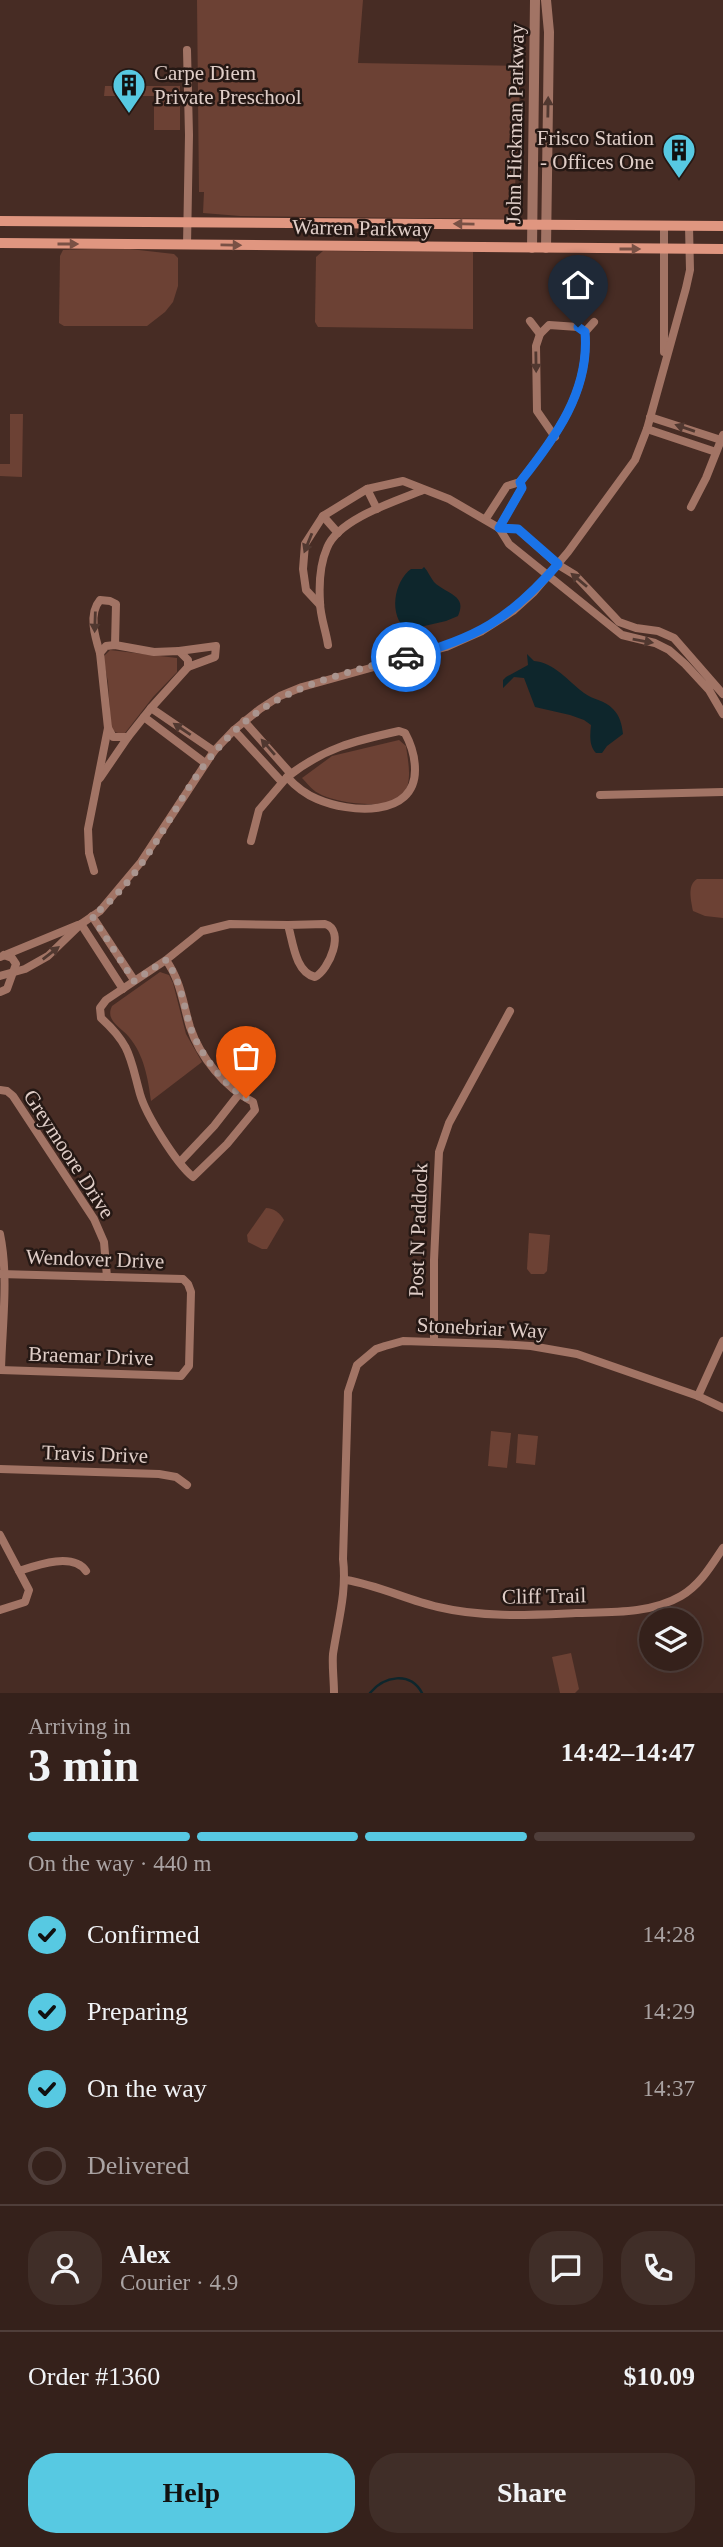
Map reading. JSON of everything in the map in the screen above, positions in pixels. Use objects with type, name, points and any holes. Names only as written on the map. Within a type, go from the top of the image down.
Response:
[{"type":"main road","name":"Warren Parkway","points":[[0,221],[723,226]]},
{"type":"main road","points":[[310,222],[312,246]]},
{"type":"main road","name":"Warren Parkway","points":[[0,243],[723,249]]},
{"type":"street","name":"John Hickman Parkway","points":[[532,248],[535,0]]},
{"type":"street","name":"John Hickman Parkway","points":[[546,0],[549,45],[546,248]]},
{"type":"street","points":[[535,46],[549,45]]},
{"type":"street","points":[[187,50],[187,245]]},
{"type":"street","points":[[664,226],[664,362]]},
{"type":"street","points":[[0,976],[48,957],[81,924],[112,899],[141,862],[205,763],[244,720],[281,696],[302,687],[446,647],[482,631],[513,611],[547,576],[635,460],[647,429],[683,302],[690,270],[690,226]]},
{"type":"street","points":[[665,299],[683,302]]},
{"type":"street","points":[[530,321],[540,334]]},
{"type":"street","points":[[485,520],[508,486],[520,482],[560,430],[580,381],[586,348],[585,332],[594,322]]},
{"type":"street","points":[[555,437],[537,411],[536,346],[540,334],[549,325],[578,327],[585,332]]},
{"type":"street","points":[[650,417],[722,438],[691,507]]},
{"type":"street","points":[[647,429],[716,452]]},
{"type":"street","points":[[320,605],[306,590],[303,569],[305,544],[323,516],[366,489],[402,481],[449,499],[499,528],[518,529],[592,590],[619,622],[636,628],[659,631],[674,638],[723,694]]},
{"type":"street","points":[[499,528],[522,488],[520,482]]},
{"type":"street","points":[[366,489],[377,509]]},
{"type":"street","points":[[328,645],[320,605],[321,573],[327,547],[342,529],[377,509],[423,490]]},
{"type":"street","points":[[323,516],[338,533]]},
{"type":"street","points":[[499,528],[509,544],[622,635],[655,643],[669,650],[709,690],[723,714]]},
{"type":"street","points":[[94,871],[89,853],[88,829],[108,728],[100,653],[94,634],[96,605],[100,600],[116,604],[115,645]]},
{"type":"street","points":[[99,781],[150,708],[188,667],[215,657],[216,646],[154,652],[115,645],[106,646],[100,653]]},
{"type":"street","points":[[179,651],[188,660],[188,667]]},
{"type":"street","points":[[150,708],[214,751]]},
{"type":"street","points":[[144,717],[205,763]]},
{"type":"street","points":[[244,720],[286,777]]},
{"type":"street","points":[[108,728],[113,737],[128,737]]},
{"type":"street","points":[[234,730],[286,777],[304,793],[329,803],[375,808],[393,805],[402,800],[415,782],[415,763],[405,733],[399,732],[332,748],[286,777],[259,810],[251,841]]},
{"type":"street","points":[[600,795],[723,792]]},
{"type":"street","points":[[92,916],[134,981]]},
{"type":"street","points":[[2,956],[81,924]]},
{"type":"street","points":[[81,924],[123,989]]},
{"type":"street","points":[[166,960],[179,982],[192,1033],[211,1065],[239,1094],[253,1102],[255,1110],[193,1177],[149,1115],[140,1096],[136,1072],[126,1046],[100,1016],[100,1008],[106,1000],[166,960],[202,931],[230,924],[325,924],[330,926],[334,931],[334,943],[326,968],[319,975],[305,974],[300,966],[288,925]]},
{"type":"street","points":[[0,992],[7,989],[16,964],[12,958],[2,956]]},
{"type":"street","name":"Post N Paddock","points":[[434,1341],[434,1261],[439,1152],[449,1123],[510,1011]]},
{"type":"street","name":"Greymoore Drive","points":[[4,1090],[13,1096],[94,1219],[104,1242],[107,1276]]},
{"type":"street","points":[[180,1162],[239,1094]]},
{"type":"street","points":[[0,1234],[3,1249],[0,1370]]},
{"type":"street","name":"Wendover Drive","points":[[2,1274],[183,1279],[188,1283],[191,1292],[189,1366],[181,1376]]},
{"type":"street","name":"Stonebriar Way","points":[[334,1693],[333,1656],[346,1580],[343,1559],[345,1452],[351,1379],[358,1365],[376,1349],[403,1341],[434,1341],[521,1345],[568,1351],[698,1396],[723,1408]]},
{"type":"street","points":[[698,1396],[723,1341]]},
{"type":"street","name":"Braemar Drive","points":[[0,1370],[181,1376]]},
{"type":"street","name":"Travis Drive","points":[[0,1469],[159,1474],[176,1478],[187,1485]]},
{"type":"street","points":[[0,1535],[29,1590],[25,1602],[0,1610]]},
{"type":"street","name":"Cliff Trail","points":[[346,1580],[362,1582],[438,1607],[480,1614],[535,1615],[628,1611],[654,1607],[681,1596],[704,1576],[723,1548]]},
{"type":"street","points":[[19,1571],[72,1561],[81,1564],[86,1571]]},
{"type":"shaded area","points":[[197,0],[363,0],[358,63],[521,66],[515,188],[510,188],[510,215],[505,219],[240,216],[203,213],[204,192],[199,192]]},
{"type":"shaded area","points":[[105,86],[180,86],[180,130],[154,130],[154,96],[104,96]]},
{"type":"shaded area","points":[[121,248],[174,254],[178,258],[178,286],[173,302],[165,312],[147,326],[64,326],[59,323],[60,256],[63,250]]},
{"type":"shaded area","points":[[323,251],[473,252],[473,329],[318,327],[315,322],[316,257]]},
{"type":"shaded area","points":[[10,414],[23,414],[22,477],[0,476],[0,464],[10,464]]},
{"type":"shaded area","points":[[110,650],[177,658],[177,672],[125,733],[117,733],[111,728],[108,682],[103,657]]},
{"type":"shaded area","points":[[399,740],[406,746],[409,778],[406,790],[396,800],[362,804],[336,800],[316,792],[302,778],[332,756]]},
{"type":"shaded area","points":[[697,879],[723,879],[723,918],[705,916],[693,911],[691,889]]},
{"type":"shaded area","points":[[160,972],[169,975],[173,983],[186,1034],[202,1062],[151,1101],[142,1059],[129,1037],[112,1020],[110,1011],[112,1006]]},
{"type":"shaded area","points":[[266,1208],[276,1211],[284,1220],[267,1249],[262,1249],[248,1242],[247,1235]]},
{"type":"shaded area","points":[[529,1233],[550,1235],[547,1271],[544,1274],[531,1274],[527,1269]]},
{"type":"shaded area","points":[[491,1431],[511,1433],[507,1468],[488,1466]]},
{"type":"shaded area","points":[[518,1434],[538,1436],[535,1465],[516,1463]]},
{"type":"shaded area","points":[[571,1653],[579,1689],[575,1693],[560,1693],[552,1657]]},
{"type":"water","points":[[424,567],[434,582],[458,599],[460,609],[458,616],[446,621],[407,630],[401,624],[395,608],[397,590],[405,574],[411,569]]},
{"type":"water","points":[[527,654],[534,661],[555,669],[588,695],[610,706],[619,718],[623,734],[602,753],[596,753],[591,744],[591,725],[570,715],[535,707],[524,678],[514,677],[503,688],[503,680],[506,677],[528,665]]},
{"type":"waterway","points":[[370,1693],[382,1683],[397,1678],[411,1681],[422,1693]]},
{"type":"way so far","points":[[246,1098],[234,1090],[211,1065],[192,1033],[179,982],[166,960],[134,981],[92,916],[112,899],[141,862],[202,765],[244,720],[281,696],[302,687],[406,657]]},
{"type":"place","name":"Carpe Diem Private Preschool","points":[[129,115]]},
{"type":"place","name":"Frisco Station - Offices One","points":[[679,180]]},
{"type":"route","points":[[406,657],[446,647],[482,631],[513,611],[558,564],[518,529],[499,528],[522,488],[520,482],[560,430],[580,381],[586,348],[585,332],[578,327]]}]
